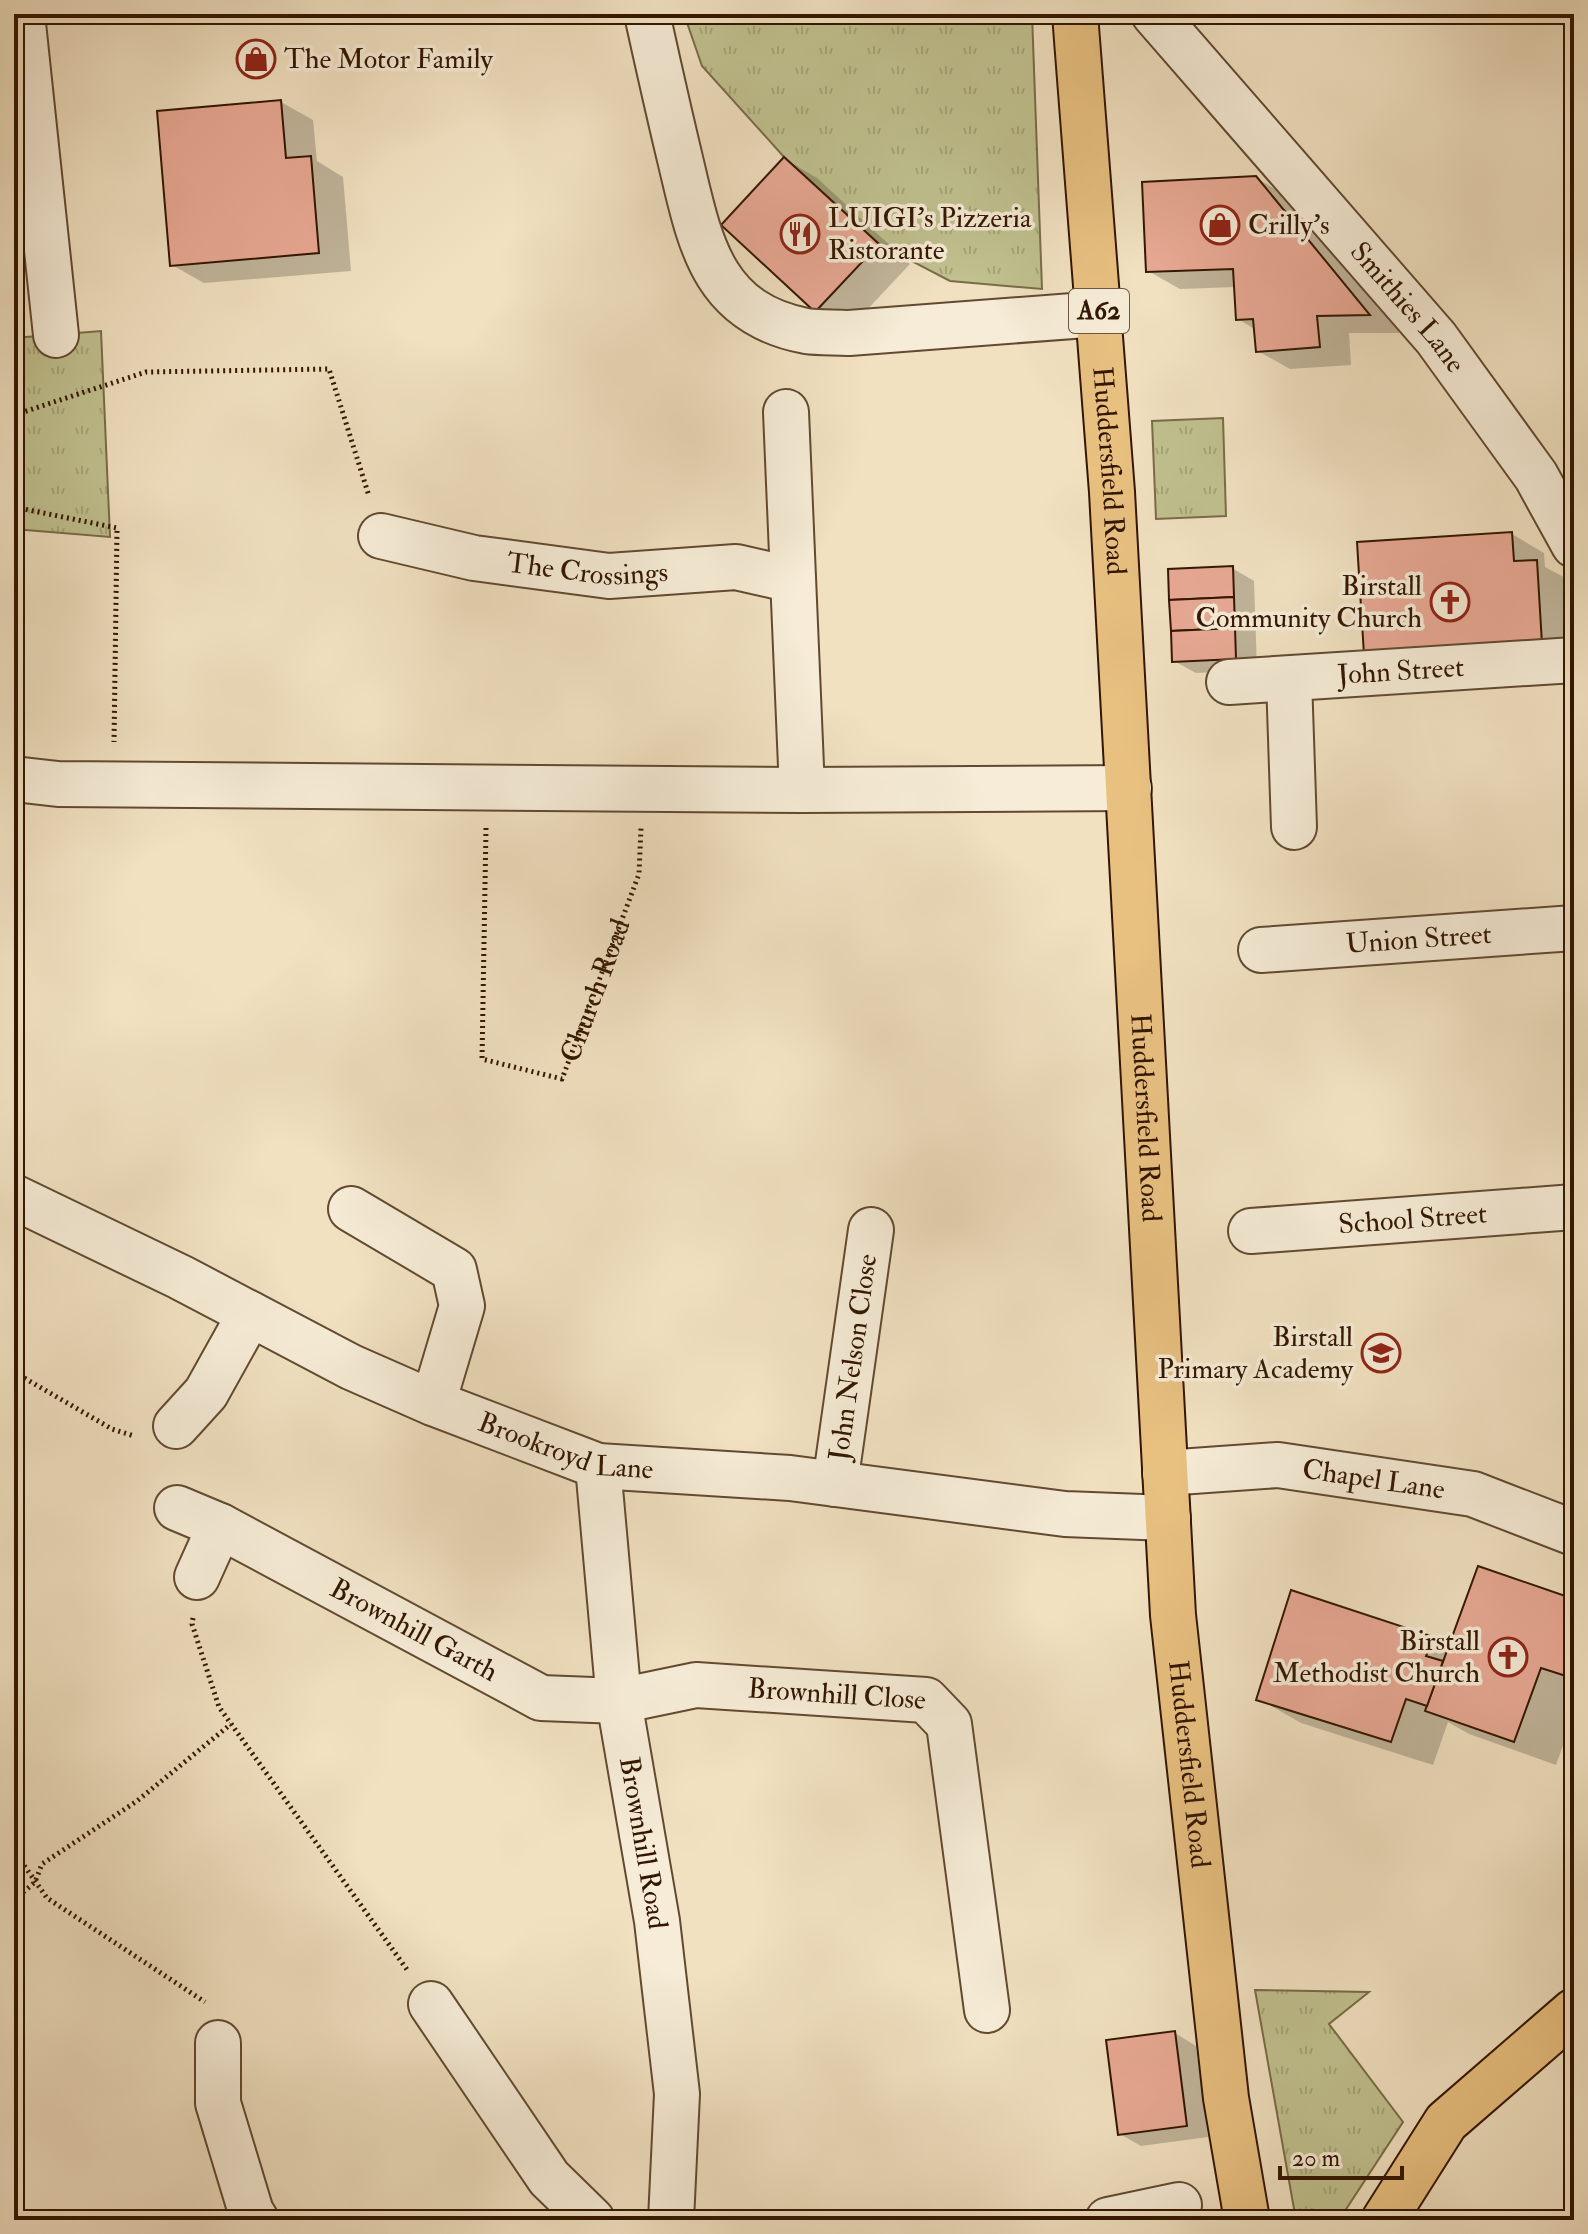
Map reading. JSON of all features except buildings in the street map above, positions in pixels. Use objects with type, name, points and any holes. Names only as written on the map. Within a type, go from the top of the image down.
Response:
[{"type":"main road","name":"Huddersfield Road","points":[[1075,14],[1099,314],[1129,788],[1173,1615],[1226,2098],[1247,2220]]},
{"type":"main road","points":[[1384,2220],[1446,2122],[1574,2011]]},
{"type":"street","points":[[22,14],[26,160],[56,335]]},
{"type":"street","points":[[647,14],[705,252],[726,287],[750,308],[777,324],[809,332],[849,333],[1099,314]]},
{"type":"street","name":"Smithies Lane","points":[[1154,14],[1436,338],[1536,476],[1574,545]]},
{"type":"street","points":[[786,412],[802,790]]},
{"type":"street","name":"The Crossings","points":[[381,536],[474,558],[609,576],[736,567],[793,580]]},
{"type":"street","name":"John Street","points":[[1229,682],[1574,660]]},
{"type":"street","points":[[1289,679],[1294,827]]},
{"type":"street","points":[[14,779],[58,784],[643,789],[1129,788]]},
{"type":"street","name":"Union Street","points":[[1261,950],[1574,928]]},
{"type":"street","name":"Brookroyd Lane","points":[[14,1197],[166,1270],[351,1367],[433,1403],[598,1466],[790,1478],[1065,1514],[1168,1518]]},
{"type":"street","name":"School Street","points":[[1251,1231],[1574,1207]]},
{"type":"street","points":[[351,1209],[454,1270],[462,1306],[433,1403]]},
{"type":"street","name":"John Nelson Close","points":[[835,1484],[871,1230]]},
{"type":"street","points":[[176,1426],[206,1393],[250,1314]]},
{"type":"street","name":"Chapel Lane","points":[[1165,1473],[1278,1465],[1293,1467],[1473,1494],[1574,1533]]},
{"type":"street","name":"Brownhill Road","points":[[598,1466],[619,1701],[657,1921],[677,2094],[671,2220]]},
{"type":"street","name":"Brownhill Garth","points":[[177,1508],[220,1526],[541,1698],[619,1701]]},
{"type":"street","points":[[197,1577],[220,1526]]},
{"type":"street","name":"Brownhill Close","points":[[619,1701],[696,1685],[926,1700],[949,1724],[987,2010]]},
{"type":"street","points":[[431,2004],[549,2178],[592,2220]]},
{"type":"street","points":[[218,2043],[218,2103],[256,2220]]},
{"type":"street","points":[[1108,2220],[1179,2205]]},
{"type":"path","points":[[14,415],[146,372],[329,369],[381,536]]},
{"type":"path","points":[[14,507],[117,528],[113,784]]},
{"type":"path","name":"Church Road","points":[[487,787],[482,1059],[562,1079],[639,874],[643,789]]},
{"type":"path","points":[[14,1372],[112,1429],[146,1440],[176,1426]]},
{"type":"path","points":[[197,1577],[192,1624],[219,1707],[431,2004]]},
{"type":"path","points":[[14,1900],[35,1882],[42,1864],[137,1801],[231,1724]]},
{"type":"path","points":[[14,1851],[47,1898],[212,2007],[218,2043]]},
{"type":"green space","points":[[684,14],[1032,14],[1042,289],[950,281],[879,244],[784,157],[702,66]]},
{"type":"green space","points":[[101,331],[110,537],[14,529],[14,338]]},
{"type":"green space","points":[[1223,418],[1226,516],[1156,519],[1152,421]]},
{"type":"green space","points":[[1255,1990],[1369,1992],[1329,2024],[1403,2122],[1339,2220],[1296,2220]]},
{"type":"place","name":"The Motor Family","points":[[256,59]]},
{"type":"place","name":"Crilly's","points":[[1220,225]]},
{"type":"place","name":"LUIGI’s Pizzeria Ristorante","points":[[800,234]]},
{"type":"place","name":"Birstall Community Church","points":[[1450,602]]},
{"type":"place","name":"Birstall Primary Academy","points":[[1381,1353]]},
{"type":"place","name":"Birstall Methodist Church","points":[[1508,1657]]}]
